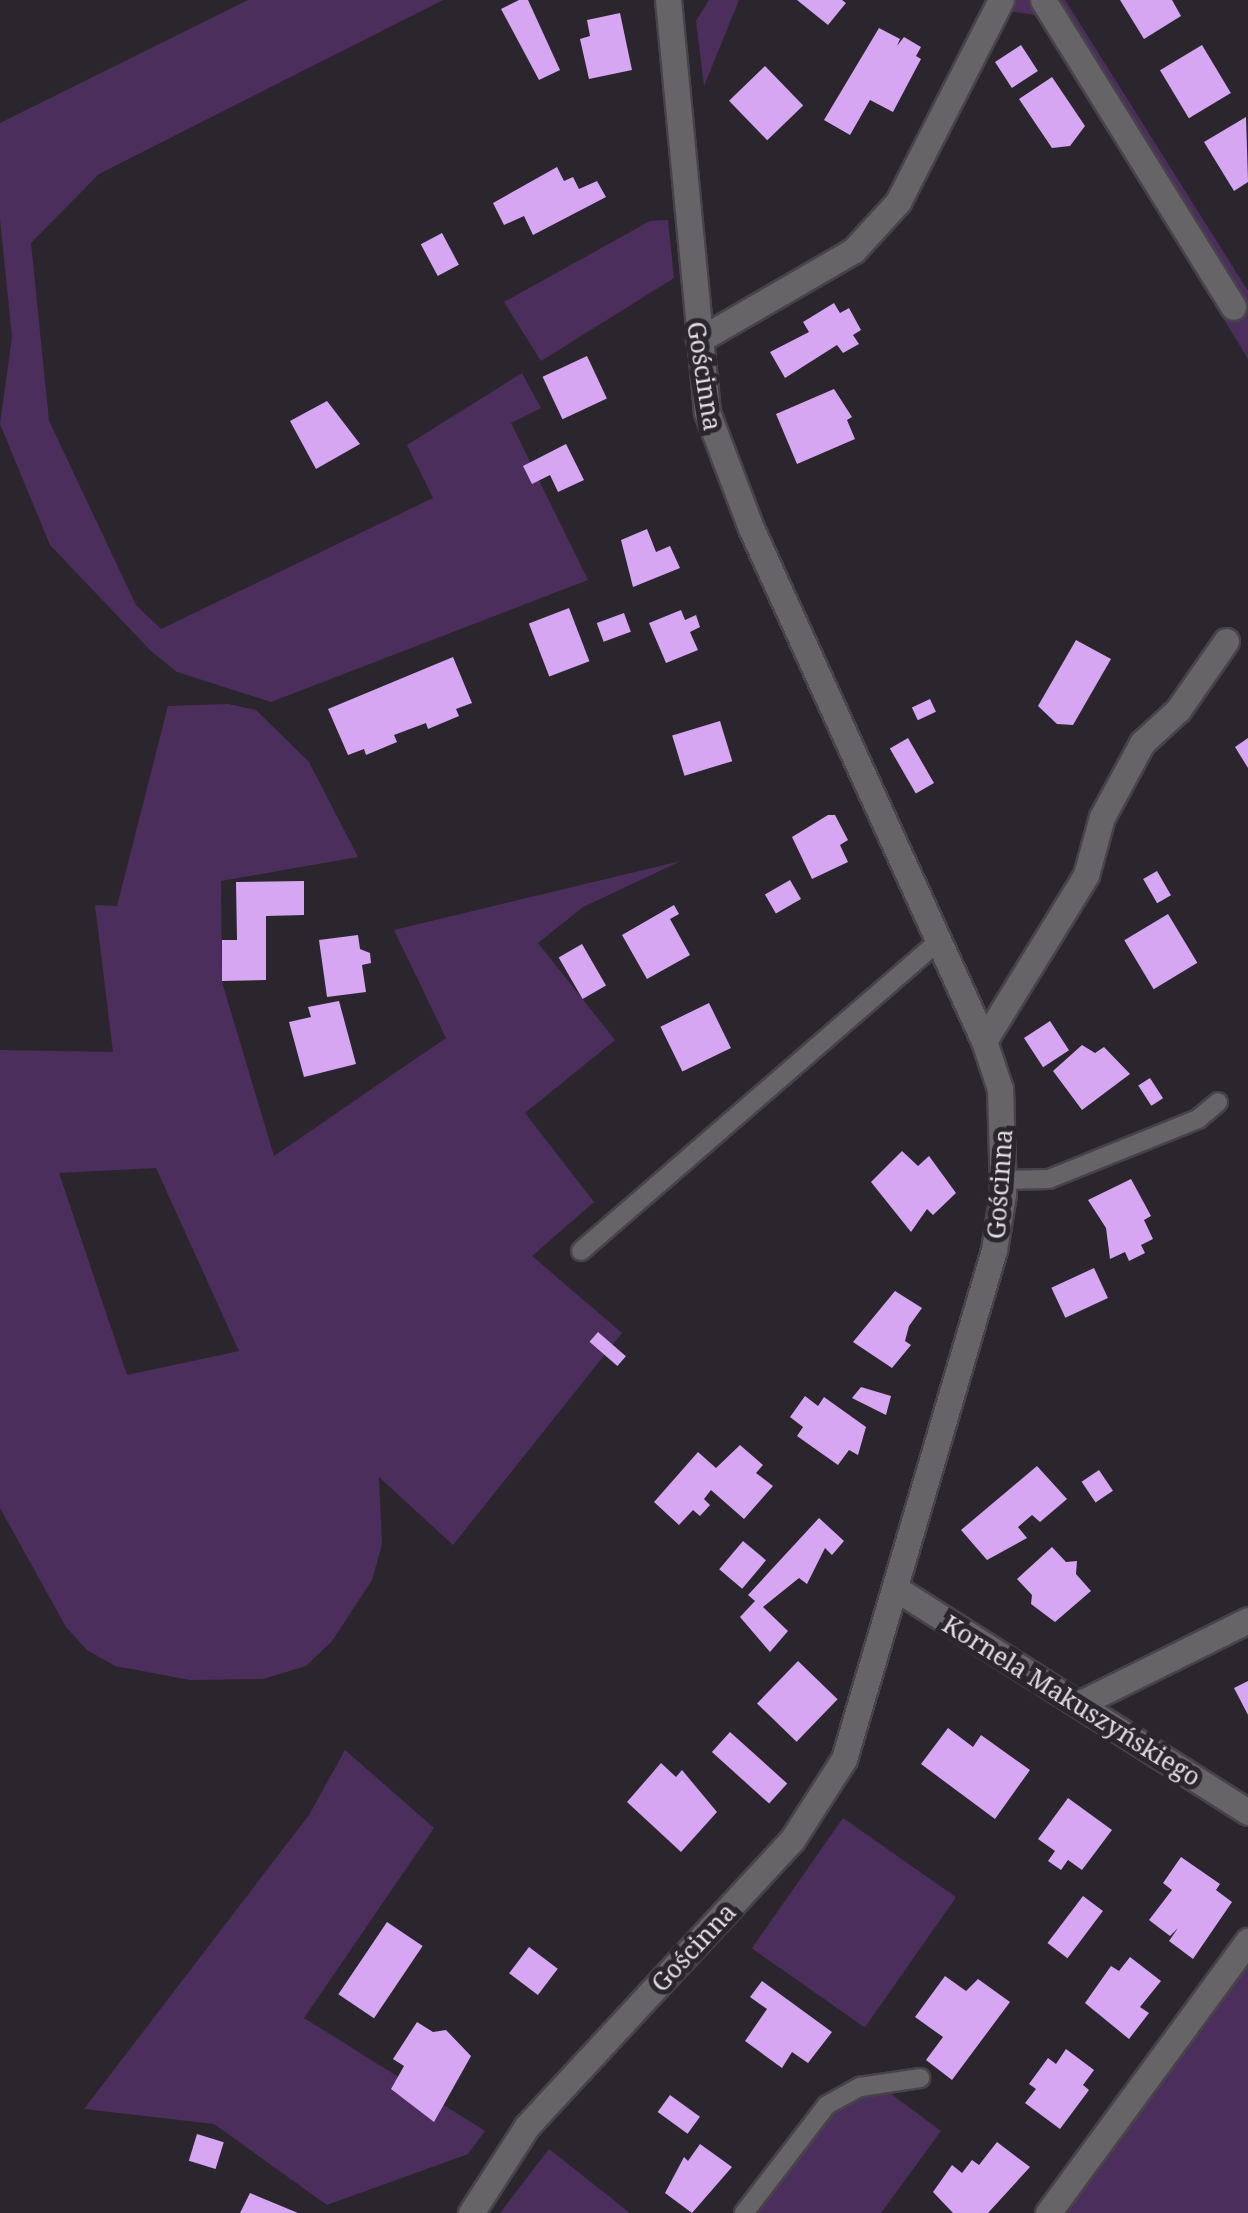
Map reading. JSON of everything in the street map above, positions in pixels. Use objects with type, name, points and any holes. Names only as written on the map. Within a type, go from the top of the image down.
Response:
[{"type":"street","name":"Gościnna","points":[[470,2213],[527,2126],[812,1811],[862,1715],[994,1250],[1004,1180],[1000,1090],[984,1041],[719,453],[698,340],[668,0]]},
{"type":"street","points":[[698,340],[854,250],[898,202],[1001,0]]},
{"type":"street","points":[[1043,0],[1234,307]]},
{"type":"street","points":[[984,1041],[1086,875],[1102,817],[1142,743],[1178,710],[1226,640]]},
{"type":"street","name":"Kornela Makuszyńskiego","points":[[895,1588],[1248,1812]]},
{"type":"street","points":[[1079,1704],[1248,1620]]},
{"type":"street","points":[[1048,2213],[1248,1940]]},
{"type":"lane","points":[[581,1251],[939,941]]},
{"type":"lane","points":[[1004,1180],[1049,1179],[1198,1119],[1218,1102]]},
{"type":"lane","points":[[744,2213],[827,2106],[860,2087],[920,2078]]},
{"type":"shaded area","points":[[248,0],[443,0],[99,174],[31,243],[49,421],[136,605],[161,629],[433,498],[407,445],[522,373],[541,408],[511,423],[588,580],[271,702],[177,672],[151,651],[50,545],[0,424],[12,337],[0,219],[0,123]]},
{"type":"shaded area","points":[[709,0],[739,0],[704,86],[696,21]]},
{"type":"shaded area","points":[[1008,0],[1065,0],[1248,291],[1248,359],[1040,16],[1003,10]]},
{"type":"shaded area","points":[[668,220],[674,278],[541,361],[504,302],[650,221]]},
{"type":"shaded area","points":[[228,704],[256,710],[309,762],[358,857],[221,881],[222,982],[274,1156],[446,1038],[394,930],[681,861],[583,907],[538,943],[615,1040],[525,1113],[594,1202],[532,1256],[622,1333],[453,1545],[379,1477],[382,1544],[372,1580],[332,1641],[306,1666],[263,1679],[190,1680],[115,1666],[87,1650],[66,1627],[0,1508],[0,1050],[113,1052],[95,905],[117,906],[168,706]],"holes":[[[156,1168],[239,1351],[127,1375],[59,1173]]]},
{"type":"shaded area","points":[[345,1750],[434,1828],[304,2018],[485,2131],[468,2154],[327,2205],[214,2124],[84,2109],[309,1815]]},
{"type":"shaded area","points":[[843,1818],[956,1897],[865,2027],[752,1948]]},
{"type":"shaded area","points":[[1248,1966],[1248,2213],[1064,2213]]},
{"type":"shaded area","points":[[890,2093],[941,2131],[881,2213],[756,2213],[829,2116],[856,2096]]},
{"type":"shaded area","points":[[549,2149],[630,2213],[500,2213]]},
{"type":"building","points":[[528,0],[560,70],[539,80],[501,9]]},
{"type":"building","points":[[797,0],[842,0],[846,3],[828,25]]},
{"type":"building","points":[[1120,0],[1172,0],[1181,16],[1144,39]]},
{"type":"building","points":[[620,13],[632,70],[589,79],[580,39],[590,36],[587,20]]},
{"type":"building","points":[[879,28],[900,39],[897,46],[904,37],[921,47],[916,56],[921,59],[893,112],[870,100],[850,135],[824,120]]},
{"type":"building","points":[[1021,45],[1038,71],[1012,88],[995,62]]},
{"type":"building","points":[[1202,45],[1231,93],[1189,118],[1160,70]]},
{"type":"building","points":[[765,66],[803,106],[767,140],[729,101]]},
{"type":"building","points":[[1052,77],[1085,126],[1070,146],[1052,148],[1019,99]]},
{"type":"building","points":[[1246,117],[1248,182],[1234,191],[1204,142]]},
{"type":"building","points":[[557,167],[564,181],[573,177],[579,189],[597,181],[606,197],[533,235],[524,216],[504,225],[493,203]]},
{"type":"building","points":[[442,233],[459,265],[438,276],[421,244]]},
{"type":"building","points":[[834,303],[840,313],[849,308],[861,330],[853,335],[859,344],[843,353],[837,345],[785,378],[770,352],[809,332],[803,322]]},
{"type":"building","points":[[587,356],[607,399],[562,419],[543,377]]},
{"type":"building","points":[[834,389],[852,417],[847,420],[855,439],[797,464],[776,414]]},
{"type":"building","points":[[327,401],[360,444],[316,469],[290,421]]},
{"type":"building","points":[[566,444],[584,480],[558,492],[550,475],[532,484],[523,466]]},
{"type":"building","points":[[647,529],[656,552],[670,546],[680,568],[633,587],[621,540]]},
{"type":"building","points":[[569,608],[589,661],[549,677],[529,623]]},
{"type":"building","points":[[681,610],[685,620],[696,615],[700,627],[690,632],[698,650],[666,663],[649,623]]},
{"type":"building","points":[[624,613],[631,632],[604,642],[597,623]]},
{"type":"building","points":[[1076,640],[1111,659],[1073,725],[1057,724],[1038,706]]},
{"type":"building","points":[[453,657],[472,703],[456,709],[459,716],[428,729],[426,723],[394,735],[397,742],[366,755],[364,749],[348,755],[328,709]]},
{"type":"building","points":[[930,699],[936,712],[918,720],[912,707]]},
{"type":"building","points":[[720,721],[732,761],[684,776],[672,736]]},
{"type":"building","points":[[908,738],[934,783],[916,794],[890,748]]},
{"type":"building","points":[[1248,738],[1248,768],[1235,747]]},
{"type":"building","points":[[828,815],[835,815],[848,840],[840,845],[848,862],[812,879],[792,837]]},
{"type":"building","points":[[1157,871],[1171,895],[1157,903],[1143,879]]},
{"type":"building","points":[[790,880],[801,899],[776,914],[765,894]]},
{"type":"building","points":[[304,881],[304,915],[266,916],[266,980],[222,981],[222,940],[237,940],[236,882]]},
{"type":"building","points":[[674,905],[679,914],[670,919],[690,955],[647,979],[622,935]]},
{"type":"building","points":[[1168,914],[1197,963],[1154,989],[1124,940]]},
{"type":"building","points":[[358,935],[360,949],[370,953],[371,963],[362,965],[366,992],[327,997],[319,940]]},
{"type":"building","points":[[582,944],[606,986],[583,999],[559,958]]},
{"type":"building","points":[[339,1001],[356,1064],[304,1077],[289,1022],[311,1017],[308,1007]]},
{"type":"building","points":[[709,1003],[731,1048],[682,1072],[660,1027]]},
{"type":"building","points":[[1050,1021],[1069,1050],[1043,1067],[1024,1038]]},
{"type":"building","points":[[1082,1045],[1095,1053],[1104,1047],[1130,1074],[1082,1110],[1053,1071]]},
{"type":"building","points":[[1150,1078],[1163,1098],[1151,1106],[1138,1086]]},
{"type":"building","points":[[902,1151],[918,1166],[929,1156],[956,1193],[933,1215],[927,1209],[911,1232],[871,1182]]},
{"type":"building","points":[[1131,1179],[1151,1216],[1144,1220],[1153,1239],[1141,1245],[1145,1253],[1129,1261],[1125,1252],[1110,1259],[1106,1228],[1088,1200]]},
{"type":"building","points":[[1094,1268],[1108,1298],[1065,1318],[1051,1288]]},
{"type":"building","points":[[895,1291],[922,1308],[909,1326],[905,1341],[911,1345],[892,1368],[853,1342]]},
{"type":"building","points":[[598,1332],[626,1356],[617,1366],[589,1342]]},
{"type":"building","points":[[861,1387],[891,1396],[886,1415],[852,1398]]},
{"type":"building","points":[[805,1396],[818,1406],[824,1397],[866,1427],[858,1455],[849,1450],[838,1465],[797,1436],[803,1427],[790,1417]]},
{"type":"building","points":[[740,1445],[763,1465],[756,1473],[773,1486],[744,1519],[711,1490],[704,1499],[710,1505],[700,1516],[693,1510],[679,1525],[654,1502],[698,1452],[716,1468]]},
{"type":"building","points":[[1037,1466],[1067,1499],[1040,1522],[1032,1515],[1018,1527],[1027,1538],[987,1560],[961,1530]]},
{"type":"building","points":[[1099,1470],[1113,1491],[1096,1502],[1082,1482]]},
{"type":"building","points":[[819,1518],[844,1541],[832,1555],[825,1548],[807,1584],[799,1578],[763,1607],[788,1631],[770,1652],[740,1617],[755,1601],[748,1595]]},
{"type":"building","points":[[743,1541],[766,1560],[742,1589],[719,1569]]},
{"type":"building","points":[[1052,1547],[1066,1562],[1077,1561],[1076,1574],[1091,1591],[1055,1622],[1031,1604],[1032,1595],[1017,1579]]},
{"type":"building","points":[[798,1661],[838,1699],[797,1742],[757,1703]]},
{"type":"building","points":[[1248,1681],[1248,1715],[1234,1688]]},
{"type":"building","points":[[948,1728],[973,1747],[981,1735],[1030,1770],[995,1819],[921,1764]]},
{"type":"building","points":[[730,1732],[787,1784],[769,1804],[712,1752]]},
{"type":"building","points":[[661,1763],[676,1777],[682,1770],[717,1812],[681,1852],[627,1802]]},
{"type":"building","points":[[1068,1798],[1112,1830],[1082,1870],[1068,1860],[1061,1870],[1048,1861],[1055,1851],[1038,1839]]},
{"type":"building","points":[[1181,1857],[1220,1884],[1216,1890],[1232,1902],[1193,1959],[1169,1941],[1178,1928],[1170,1936],[1149,1920],[1172,1890],[1163,1883]]},
{"type":"building","points":[[1083,1896],[1103,1911],[1067,1958],[1047,1943]]},
{"type":"building","points":[[387,1922],[423,1946],[374,2018],[338,1994]]},
{"type":"building","points":[[529,1947],[558,1969],[538,1995],[509,1973]]},
{"type":"building","points":[[1130,1957],[1161,1981],[1140,2007],[1149,2013],[1129,2039],[1085,2003],[1111,1966],[1119,1971]]},
{"type":"building","points":[[945,1976],[966,1991],[978,1979],[1010,2002],[952,2080],[926,2060],[943,2037],[915,2017]]},
{"type":"building","points":[[762,1981],[832,2032],[808,2063],[792,2052],[782,2068],[745,2041],[767,2009],[750,1997]]},
{"type":"building","points":[[417,2022],[433,2032],[446,2030],[471,2056],[434,2122],[391,2089],[404,2066],[393,2059]]},
{"type":"building","points":[[1066,2049],[1094,2070],[1083,2085],[1089,2090],[1060,2129],[1025,2103],[1036,2089],[1029,2084],[1048,2058],[1056,2064]]},
{"type":"building","points":[[670,2095],[700,2117],[688,2134],[658,2112]]},
{"type":"building","points":[[197,2134],[224,2142],[216,2169],[189,2161]]},
{"type":"building","points":[[997,2142],[1030,2167],[988,2213],[953,2213],[933,2192],[952,2165],[962,2173],[972,2160],[979,2165]]},
{"type":"building","points":[[700,2144],[732,2167],[692,2213],[665,2193],[684,2157],[688,2161]]},
{"type":"building","points":[[250,2193],[298,2213],[240,2213]]}]
